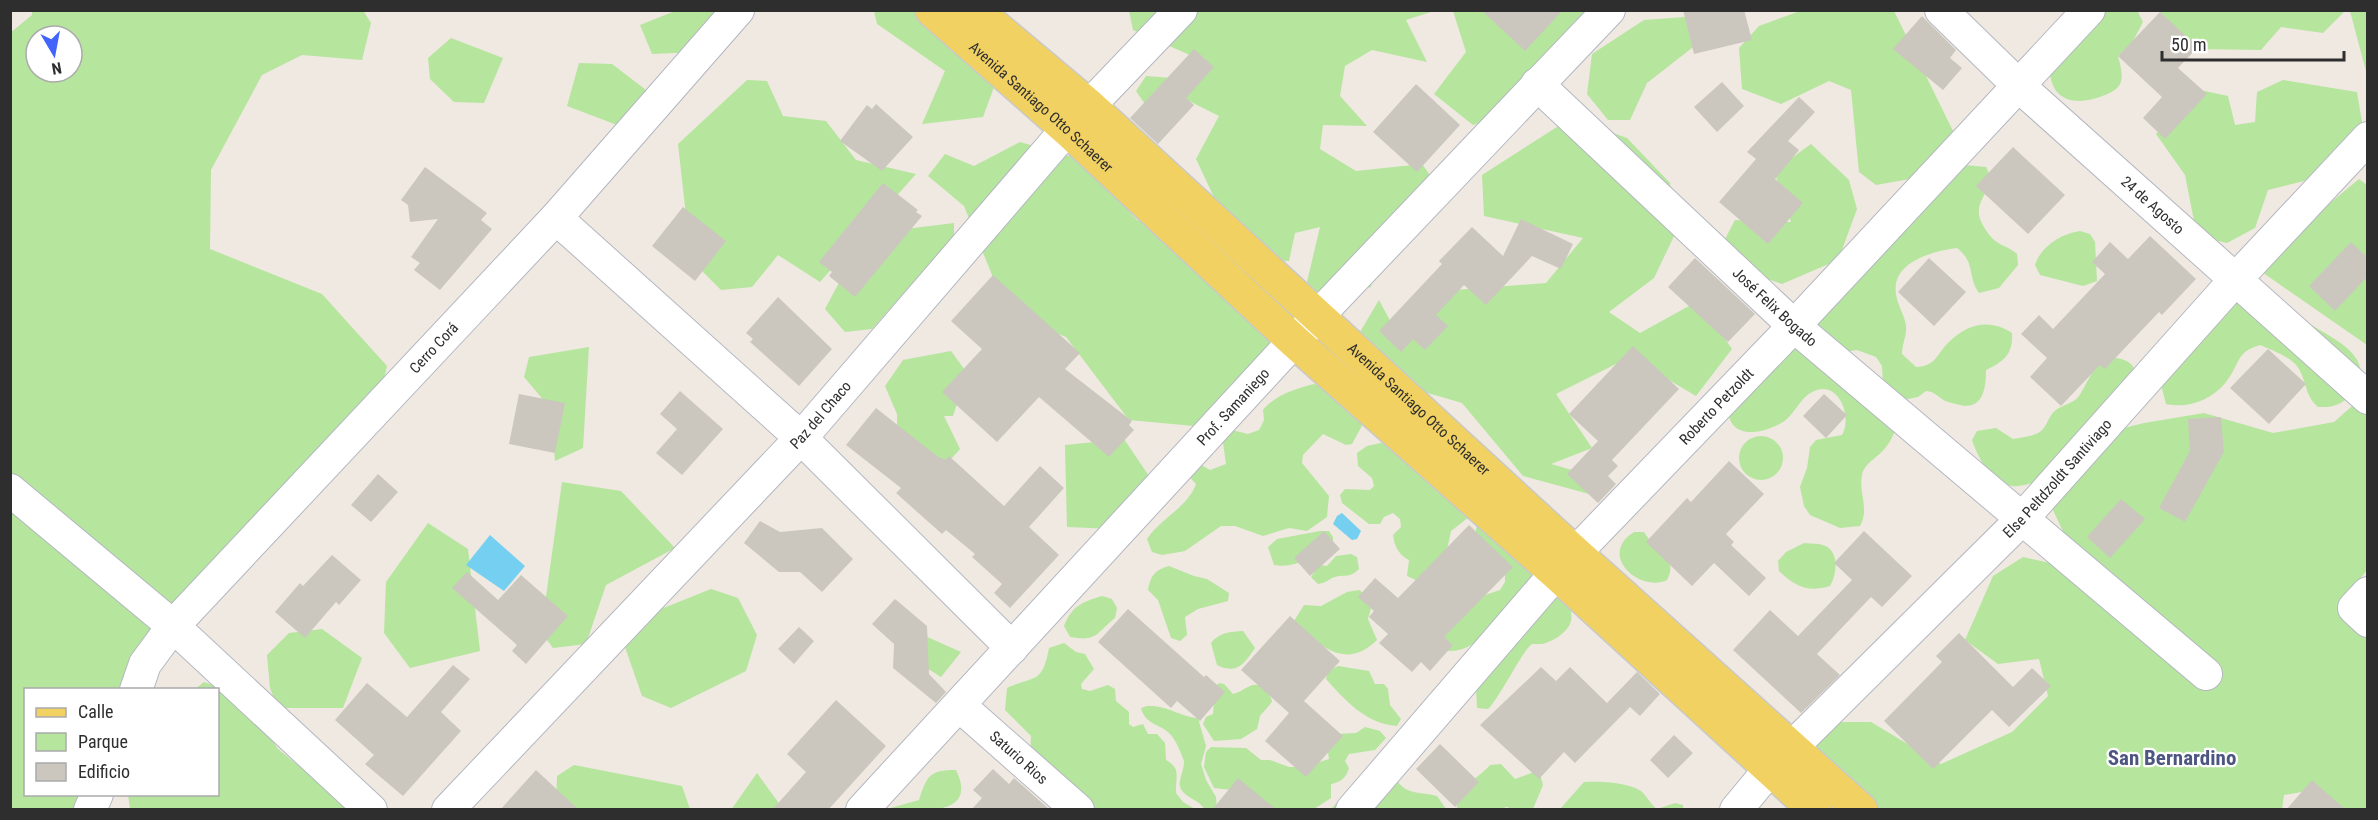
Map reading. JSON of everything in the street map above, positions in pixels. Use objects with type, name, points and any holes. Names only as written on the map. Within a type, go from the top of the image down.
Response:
[{"type":"main road","name":"Avenida Santiago Otto Schaerer","points":[[932,10],[1077,117],[1317,317],[1566,563],[1781,758],[1861,810]]},
{"type":"main road","name":"Avenida Santiago Otto Schaerer","points":[[975,10],[1294,341],[1566,563]]},
{"type":"main road","name":"Avenida Santiago Otto Schaerer","points":[[1781,758],[1815,810]]},
{"type":"street","name":"Cerro Corá","points":[[137,688],[145,664],[173,626],[556,218],[738,10]]},
{"type":"street","name":"Paz del Chaco","points":[[448,810],[801,438],[1077,117],[1181,10]]},
{"type":"street","name":"Prof. Samaniego","points":[[862,810],[1294,341],[1609,10]]},
{"type":"street","name":"24 de Agosto","points":[[1941,10],[2019,86],[2367,398]]},
{"type":"street","name":"Roberto Petzoldt","points":[[1352,810],[1566,563],[1794,326],[2090,10]]},
{"type":"street","name":"José Felix Bogado","points":[[1538,84],[1794,326],[2206,674]]},
{"type":"street","name":"Else Peltdzoldt Santiviago","points":[[1736,810],[1781,758],[2021,520],[2235,280],[2367,138]]},
{"type":"street","points":[[556,218],[801,438],[1012,648]]},
{"type":"street","points":[[10,490],[173,626],[371,810]]},
{"type":"street","name":"Saturio Rios","points":[[960,706],[1078,810]]},
{"type":"street","points":[[90,810],[97,796]]},
{"type":"green space","points":[[32,10],[363,10],[371,23],[362,60],[302,55],[262,75],[211,170],[210,249],[322,294],[387,366],[371,434],[139,672],[137,688],[24,688],[24,796],[90,796],[83,809],[11,809],[10,33],[32,15]]},
{"type":"green space","points":[[2137,10],[2143,22],[2133,41],[2118,56],[2122,77],[2117,88],[2096,98],[2078,101],[2063,97],[2057,92],[2050,74],[2100,12]]},
{"type":"green space","points":[[675,11],[741,11],[697,52],[652,54],[640,25]]},
{"type":"green space","points":[[874,11],[957,11],[1000,71],[983,117],[922,124],[945,71],[877,24]]},
{"type":"green space","points":[[1129,11],[1434,11],[1406,20],[1427,62],[1372,50],[1345,66],[1340,96],[1367,126],[1323,125],[1320,149],[1356,171],[1422,164],[1447,199],[1377,258],[1371,287],[1320,297],[1306,286],[1320,227],[1295,233],[1289,261],[1243,259],[1196,159],[1219,116],[1185,99],[1147,107],[1136,91],[1146,76],[1198,80],[1208,63],[1133,30]]},
{"type":"green space","points":[[1453,11],[1600,11],[1546,101],[1473,125],[1434,94],[1466,52]]},
{"type":"green space","points":[[1800,11],[1894,11],[1955,135],[1921,177],[1876,185],[1859,172],[1851,90],[1829,81],[1781,104],[1742,89],[1739,48],[1759,26]]},
{"type":"green space","points":[[2159,11],[2345,11],[2323,33],[2281,27],[2261,50],[2195,49]]},
{"type":"green space","points":[[2350,11],[2367,11],[2367,75]]},
{"type":"green space","points":[[1685,17],[1697,44],[1647,83],[1630,120],[1608,120],[1587,94],[1592,54],[1644,20]]},
{"type":"green space","points":[[451,38],[503,58],[484,103],[454,102],[430,79],[428,58]]},
{"type":"green space","points":[[579,63],[612,64],[646,90],[617,125],[567,106]]},
{"type":"green space","points":[[747,80],[767,81],[783,116],[826,121],[856,160],[916,174],[820,282],[778,255],[752,287],[721,290],[691,260],[678,144]]},
{"type":"green space","points":[[2283,80],[2357,92],[2362,122],[2320,177],[2268,190],[2255,228],[2227,243],[2197,236],[2185,175],[2156,134],[2200,90],[2228,96],[2235,125],[2255,122],[2257,92]]},
{"type":"green space","points":[[1571,118],[1627,138],[1670,183],[1676,232],[1654,278],[1609,312],[1640,333],[1698,301],[1732,349],[1696,396],[1630,357],[1556,394],[1592,448],[1551,464],[1589,475],[1593,495],[1523,476],[1462,403],[1421,391],[1360,332],[1379,300],[1396,332],[1455,290],[1546,283],[1583,238],[1484,216],[1482,175]]},
{"type":"green space","points":[[1020,142],[1080,159],[1137,220],[1203,238],[1285,329],[1205,427],[1129,420],[1066,337],[1008,314],[964,206],[928,176],[945,154],[974,166]]},
{"type":"green space","points":[[1811,144],[1849,180],[1857,209],[1839,258],[1883,207],[1902,201],[1965,165],[1986,167],[1990,176],[1989,184],[1979,206],[1979,215],[1983,226],[1993,239],[2017,254],[2018,265],[1999,288],[1979,293],[1967,259],[1957,248],[1926,255],[1916,260],[1900,274],[1896,283],[1896,294],[1906,326],[1902,354],[1916,367],[1928,365],[1955,336],[1979,325],[1995,326],[2012,333],[2009,352],[1998,364],[1986,370],[1985,385],[1981,398],[1977,402],[1965,406],[1945,401],[1926,391],[1918,397],[1898,401],[1883,386],[1882,366],[1876,357],[1857,350],[1836,353],[1798,299],[1838,260],[1782,284],[1741,270],[1723,243],[1735,220],[1791,222],[1774,171]]},
{"type":"green space","points":[[2359,179],[2367,185],[2367,345],[2259,270],[2311,219]]},
{"type":"green space","points":[[954,223],[954,245],[916,279],[872,329],[845,332],[825,309],[865,234]]},
{"type":"green space","points":[[2080,231],[2090,234],[2095,242],[2097,281],[2083,286],[2040,275],[2035,265],[2042,252],[2059,238]]},
{"type":"green space","points":[[2273,295],[2306,321],[2337,340],[2355,357],[2360,367],[2360,378],[2355,391],[2339,404],[2318,407],[2310,398],[2303,377],[2294,362],[2260,345],[2242,355],[2226,382],[2214,394],[2191,404],[2166,404],[2161,385],[2201,301]]},
{"type":"green space","points":[[1773,331],[1812,353],[1897,426],[1888,445],[1863,471],[1861,488],[1864,513],[1860,526],[1840,528],[1810,515],[1804,506],[1800,487],[1807,468],[1810,447],[1816,440],[1842,435],[1846,418],[1841,401],[1836,394],[1821,389],[1812,392],[1787,419],[1767,429],[1742,431],[1731,421],[1728,412]]},
{"type":"green space","points":[[589,347],[583,448],[555,461],[551,409],[524,377],[529,357]]},
{"type":"green space","points":[[951,351],[967,373],[953,416],[944,416],[960,449],[941,470],[898,471],[897,414],[885,386],[903,360]]},
{"type":"green space","points":[[2116,358],[2130,363],[2138,376],[2036,482],[2021,486],[2004,484],[1986,468],[1972,440],[1977,431],[1996,428],[2013,439],[2037,434],[2054,412],[2077,399],[2096,368]]},
{"type":"green space","points":[[1314,384],[1327,390],[1345,407],[1359,412],[1364,422],[1352,444],[1346,445],[1323,434],[1303,455],[1302,463],[1329,496],[1327,517],[1307,531],[1289,528],[1263,536],[1235,526],[1221,526],[1185,551],[1162,555],[1152,552],[1147,539],[1181,506],[1196,484],[1187,474],[1198,463],[1210,470],[1226,464],[1222,436],[1228,429],[1248,434],[1259,430],[1264,420],[1263,410],[1273,400]]},
{"type":"green space","points":[[2367,393],[2367,570],[2347,595],[2367,605],[2367,809],[2334,809],[2313,790],[2284,795],[2282,810],[1847,809],[1810,744],[1830,722],[1871,722],[1941,764],[2012,732],[2048,696],[2039,659],[1998,664],[1965,640],[1993,576],[2023,557],[2081,570],[2046,495],[2100,434],[2144,423],[2204,413],[2273,433],[2334,422]]},
{"type":"green space","points":[[1761,436],[1777,442],[1783,458],[1777,474],[1761,480],[1745,474],[1739,458],[1745,442]]},
{"type":"green space","points":[[1124,439],[1151,479],[1114,529],[1067,527],[1065,445]]},
{"type":"green space","points":[[1394,440],[1469,517],[1451,531],[1447,550],[1418,581],[1407,576],[1409,560],[1400,553],[1395,543],[1393,535],[1401,527],[1400,519],[1393,513],[1384,517],[1380,524],[1369,524],[1342,503],[1340,495],[1345,489],[1370,490],[1374,486],[1372,478],[1358,466],[1357,453],[1367,446]]},
{"type":"green space","points":[[562,482],[621,491],[675,548],[606,585],[586,644],[553,648],[541,632]]},
{"type":"green space","points":[[1482,521],[1536,574],[1477,641],[1455,651],[1442,650],[1411,590],[1470,600],[1500,590],[1505,582],[1505,571],[1476,536],[1476,528]]},
{"type":"green space","points":[[428,523],[468,549],[480,651],[410,668],[384,633],[386,582]]},
{"type":"green space","points":[[1329,531],[1333,537],[1333,545],[1297,563],[1274,565],[1268,547],[1277,539]]},
{"type":"green space","points":[[1634,532],[1644,532],[1664,554],[1670,566],[1667,580],[1656,583],[1645,581],[1626,570],[1621,561],[1620,551],[1624,541]]},
{"type":"green space","points":[[1804,543],[1823,545],[1832,552],[1835,557],[1835,570],[1830,586],[1815,589],[1802,587],[1790,581],[1779,571],[1778,561],[1786,552]]},
{"type":"green space","points":[[1351,554],[1357,557],[1359,569],[1352,574],[1332,578],[1318,584],[1311,577],[1319,565],[1327,566],[1336,556]]},
{"type":"green space","points":[[1169,566],[1207,579],[1229,593],[1228,601],[1198,609],[1185,617],[1187,635],[1180,641],[1171,638],[1158,600],[1148,590],[1154,574]]},
{"type":"green space","points":[[711,589],[738,598],[757,635],[746,671],[671,708],[642,696],[625,647],[636,619]]},
{"type":"green space","points":[[1359,590],[1370,599],[1371,609],[1368,619],[1377,640],[1365,649],[1354,654],[1332,651],[1322,646],[1294,621],[1304,605],[1321,606],[1347,592]]},
{"type":"green space","points":[[1102,596],[1112,599],[1117,608],[1115,618],[1092,637],[1070,637],[1064,626],[1070,614],[1083,603]]},
{"type":"green space","points":[[1550,597],[1568,599],[1571,609],[1569,626],[1553,640],[1542,644],[1532,644],[1523,654],[1493,704],[1488,709],[1477,708],[1476,688]]},
{"type":"green space","points":[[322,629],[362,658],[343,708],[278,708],[270,688],[267,655],[289,633]]},
{"type":"green space","points":[[1243,631],[1255,648],[1247,659],[1239,666],[1230,669],[1217,665],[1211,643],[1214,639],[1230,632]]},
{"type":"green space","points":[[925,636],[961,652],[941,677],[909,657]]},
{"type":"green space","points":[[1064,643],[1076,652],[1085,654],[1094,669],[1081,684],[1082,689],[1090,691],[1108,685],[1115,689],[1116,701],[1129,712],[1129,724],[1133,727],[1143,724],[1148,734],[1157,734],[1165,743],[1166,760],[1171,763],[1177,774],[1176,793],[1183,802],[1195,809],[1077,810],[1030,756],[1031,736],[1005,710],[1007,688],[1036,677],[1043,668],[1049,648]]},
{"type":"green space","points":[[1338,666],[1369,671],[1375,684],[1384,684],[1388,689],[1390,705],[1401,719],[1397,726],[1366,716],[1341,695],[1326,679],[1328,671]]},
{"type":"green space","points":[[204,682],[242,695],[278,749],[352,809],[130,809],[128,796],[219,796],[219,688],[196,688]]},
{"type":"green space","points":[[1219,683],[1224,684],[1233,694],[1249,686],[1260,686],[1271,698],[1272,702],[1260,716],[1257,729],[1241,739],[1214,741],[1203,724],[1206,717],[1213,714],[1215,687]]},
{"type":"green space","points":[[1161,707],[1198,718],[1206,746],[1201,764],[1206,780],[1216,797],[1217,809],[1204,809],[1182,791],[1180,781],[1184,761],[1170,734],[1143,714],[1141,708]]},
{"type":"green space","points":[[1365,727],[1380,731],[1386,738],[1375,750],[1349,754],[1345,761],[1349,768],[1345,777],[1331,784],[1331,798],[1314,809],[1269,809],[1252,792],[1214,788],[1204,767],[1206,752],[1211,747],[1246,748],[1261,760],[1270,760],[1289,767],[1303,767],[1329,759],[1327,745],[1335,734],[1356,733]]},
{"type":"green space","points":[[1501,764],[1515,779],[1534,772],[1540,774],[1543,785],[1533,809],[1507,807],[1457,809],[1460,795],[1468,784],[1490,765]]},
{"type":"green space","points":[[574,765],[682,786],[690,809],[556,810],[557,776]]},
{"type":"green space","points":[[956,770],[961,786],[959,797],[952,804],[928,810],[887,809],[919,800],[930,776],[940,771]]},
{"type":"green space","points":[[757,773],[783,809],[731,810]]},
{"type":"green space","points":[[1396,779],[1409,791],[1437,796],[1446,809],[1330,810],[1355,784]]},
{"type":"green space","points":[[1584,782],[1613,783],[1635,788],[1641,791],[1657,809],[1560,809]]},
{"type":"green space","points":[[1675,803],[1683,805],[1683,809],[1657,809]]},
{"type":"water","points":[[1342,513],[1361,531],[1357,539],[1352,540],[1333,524],[1337,516]]},
{"type":"water","points":[[490,535],[525,566],[504,591],[466,565]]},
{"type":"building","points":[[1481,10],[1563,10],[1525,51]]},
{"type":"building","points":[[1683,10],[1744,10],[1752,40],[1694,54]]},
{"type":"building","points":[[2160,12],[2198,47],[2178,68],[2207,94],[2165,139],[2143,118],[2162,97],[2118,56]]},
{"type":"building","points":[[1922,16],[1956,50],[1950,58],[1962,68],[1943,90],[1893,49]]},
{"type":"building","points":[[1194,49],[1214,67],[1186,98],[1194,105],[1158,144],[1130,118]]},
{"type":"building","points":[[1722,82],[1744,106],[1717,132],[1694,107]]},
{"type":"building","points":[[1416,84],[1460,125],[1417,172],[1373,132]]},
{"type":"building","points":[[1799,97],[1815,112],[1788,141],[1799,150],[1775,179],[1803,203],[1768,244],[1719,202],[1756,159],[1747,152]]},
{"type":"building","points":[[876,104],[913,137],[882,171],[840,141],[867,105],[872,109]]},
{"type":"building","points":[[2013,147],[2065,195],[2028,234],[1976,186]]},
{"type":"building","points":[[425,167],[487,213],[481,220],[492,229],[440,290],[414,270],[420,263],[411,257],[438,219],[410,222],[408,205],[401,200]]},
{"type":"building","points":[[883,183],[918,210],[916,212],[922,216],[855,297],[829,276],[832,272],[819,262]]},
{"type":"building","points":[[683,207],[726,241],[695,281],[652,246]]},
{"type":"building","points":[[1521,219],[1573,244],[1561,269],[1532,256],[1486,305],[1464,285],[1436,315],[1448,326],[1425,350],[1413,339],[1401,352],[1379,331],[1442,264],[1439,261],[1472,227],[1503,256]]},
{"type":"building","points":[[2150,236],[2196,279],[2162,315],[2159,312],[2105,369],[2100,365],[2061,406],[2030,377],[2047,358],[2021,334],[2039,315],[2053,329],[2105,274],[2092,262],[2110,242],[2128,259]]},
{"type":"building","points":[[2351,242],[2367,257],[2367,277],[2335,311],[2309,286]]},
{"type":"building","points":[[1695,258],[1755,314],[1728,342],[1668,287]]},
{"type":"building","points":[[1929,258],[1966,292],[1934,326],[1898,292]]},
{"type":"building","points":[[993,275],[1080,353],[1065,369],[1132,421],[1129,425],[1134,430],[1109,457],[1039,397],[997,442],[942,392],[982,349],[951,321]]},
{"type":"building","points":[[778,297],[832,349],[799,386],[750,342],[753,339],[746,333]]},
{"type":"building","points":[[1633,346],[1679,389],[1612,460],[1618,466],[1608,476],[1616,484],[1598,503],[1567,474],[1598,441],[1569,414]]},
{"type":"building","points":[[2268,349],[2306,384],[2269,424],[2230,388]]},
{"type":"building","points":[[680,391],[723,429],[682,475],[656,453],[677,429],[660,414]]},
{"type":"building","points":[[519,394],[565,403],[555,453],[509,444]]},
{"type":"building","points":[[1824,394],[1847,415],[1826,438],[1803,416]]},
{"type":"building","points":[[876,408],[937,456],[945,460],[949,456],[1004,506],[1040,466],[1064,488],[1029,527],[1059,555],[1010,608],[994,593],[1002,584],[972,557],[975,554],[946,530],[942,534],[896,493],[901,488],[846,445]]},
{"type":"building","points":[[2221,417],[2224,452],[2185,522],[2159,508],[2190,451],[2188,419]]},
{"type":"building","points":[[1729,461],[1764,494],[1726,534],[1734,542],[1731,545],[1766,578],[1749,596],[1714,563],[1692,586],[1646,542],[1687,498],[1691,502]]},
{"type":"building","points":[[378,474],[398,492],[371,522],[351,505]]},
{"type":"building","points":[[2121,499],[2145,519],[2110,558],[2087,537]]},
{"type":"building","points":[[760,521],[780,532],[822,528],[853,559],[822,592],[800,572],[779,572],[744,543]]},
{"type":"building","points":[[1469,525],[1513,567],[1444,637],[1453,645],[1430,671],[1421,662],[1412,672],[1379,643],[1388,634],[1369,617],[1374,611],[1358,597],[1375,578],[1398,598]]},
{"type":"building","points":[[1324,531],[1340,549],[1310,576],[1294,558]]},
{"type":"building","points":[[1864,531],[1912,576],[1882,607],[1871,597],[1817,654],[1840,675],[1801,713],[1733,650],[1770,610],[1798,636],[1852,580],[1834,563]]},
{"type":"building","points":[[332,555],[361,580],[339,605],[336,602],[305,638],[275,612],[300,583],[303,586]]},
{"type":"building","points":[[467,572],[498,600],[521,575],[568,616],[526,664],[512,651],[517,645],[452,588]]},
{"type":"building","points":[[895,599],[927,626],[929,674],[946,692],[936,703],[893,668],[894,644],[872,624]]},
{"type":"building","points":[[1128,609],[1204,677],[1206,675],[1225,692],[1200,721],[1177,701],[1171,708],[1098,642]]},
{"type":"building","points":[[1290,616],[1340,661],[1304,701],[1343,736],[1306,777],[1265,741],[1289,713],[1241,670]]},
{"type":"building","points":[[799,627],[814,641],[794,664],[778,649]]},
{"type":"building","points":[[1959,633],[2013,687],[2032,668],[2051,686],[2009,727],[1992,710],[1933,769],[1884,721],[1942,662],[1936,656]]},
{"type":"building","points":[[453,665],[470,679],[441,712],[461,731],[403,796],[365,764],[374,755],[335,720],[367,683],[407,717]]},
{"type":"building","points":[[1541,667],[1556,681],[1570,667],[1607,703],[1637,672],[1660,694],[1640,716],[1630,707],[1575,763],[1564,752],[1539,779],[1480,725]]},
{"type":"building","points":[[836,700],[886,746],[828,810],[772,810],[806,772],[787,754]]},
{"type":"building","points":[[1674,735],[1693,753],[1668,778],[1650,760]]},
{"type":"building","points":[[1440,744],[1479,782],[1455,807],[1416,769]]},
{"type":"building","points":[[993,769],[1009,784],[1014,778],[1050,810],[971,810],[982,798],[973,790]]},
{"type":"building","points":[[536,770],[579,810],[500,810]]},
{"type":"building","points":[[1238,778],[1277,810],[1212,810]]},
{"type":"building","points":[[2312,780],[2346,810],[2286,810]]},
{"type":"district","name":"San Bernardino","points":[[2172,758]]}]
